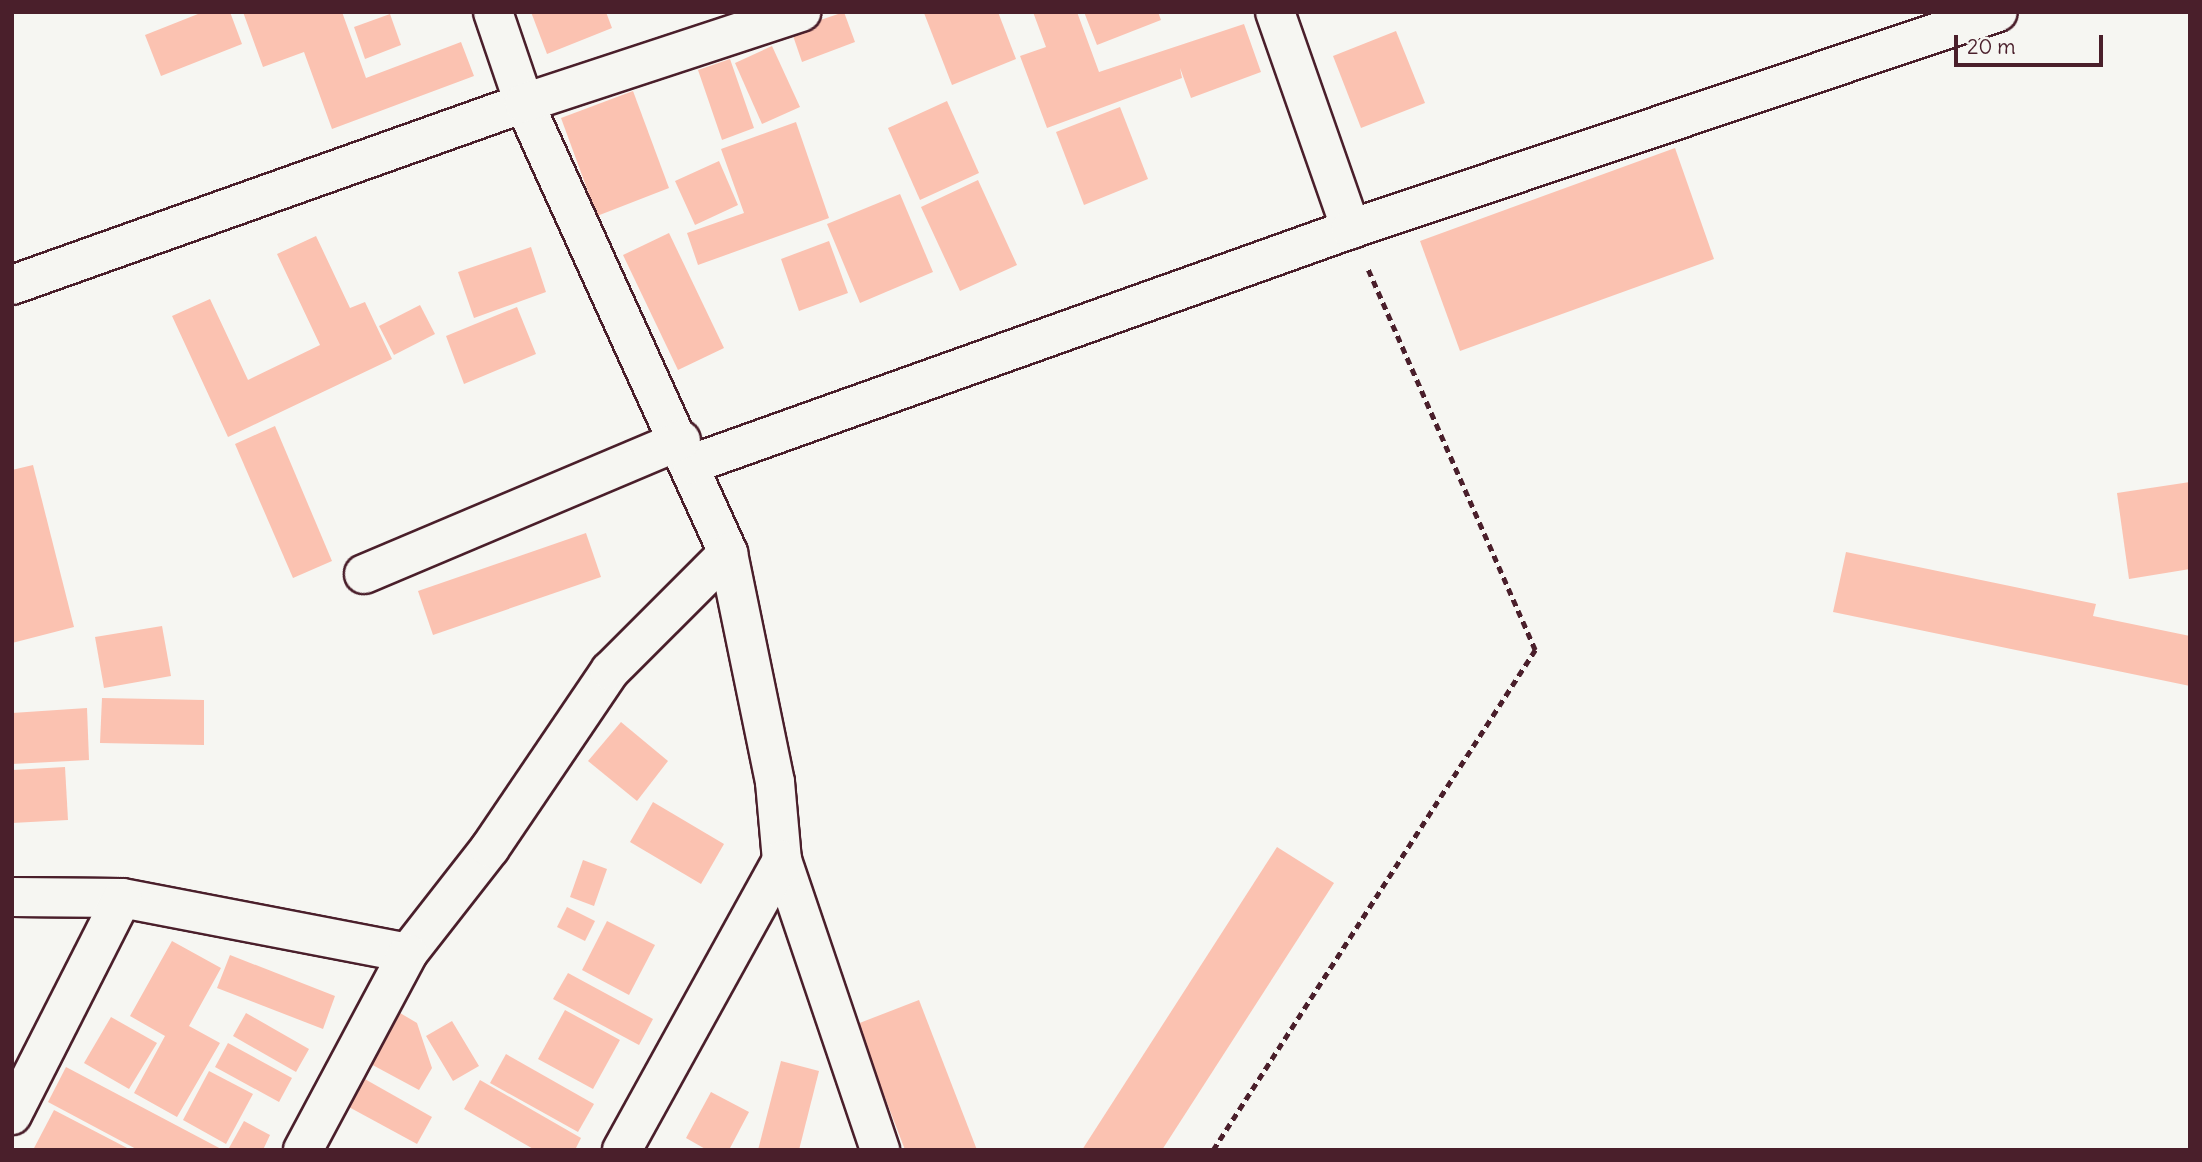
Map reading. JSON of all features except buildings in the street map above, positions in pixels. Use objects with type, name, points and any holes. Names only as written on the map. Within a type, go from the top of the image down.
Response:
[{"type":"street","points":[[493,12],[524,103],[686,452],[728,553],[775,782],[782,860],[880,1150]]},
{"type":"street","points":[[12,285],[524,103],[801,12]]},
{"type":"street","points":[[1275,12],[1351,229]]},
{"type":"street","points":[[364,574],[686,452],[1998,12]]},
{"type":"street","points":[[303,1150],[408,953],[490,848],[610,671],[728,553]]},
{"type":"street","points":[[622,1150],[782,860]]},
{"type":"street","points":[[12,897],[122,898],[408,953]]},
{"type":"street","points":[[12,1115],[122,898]]},
{"type":"path","points":[[1213,1150],[1535,650],[1351,229]]}]
